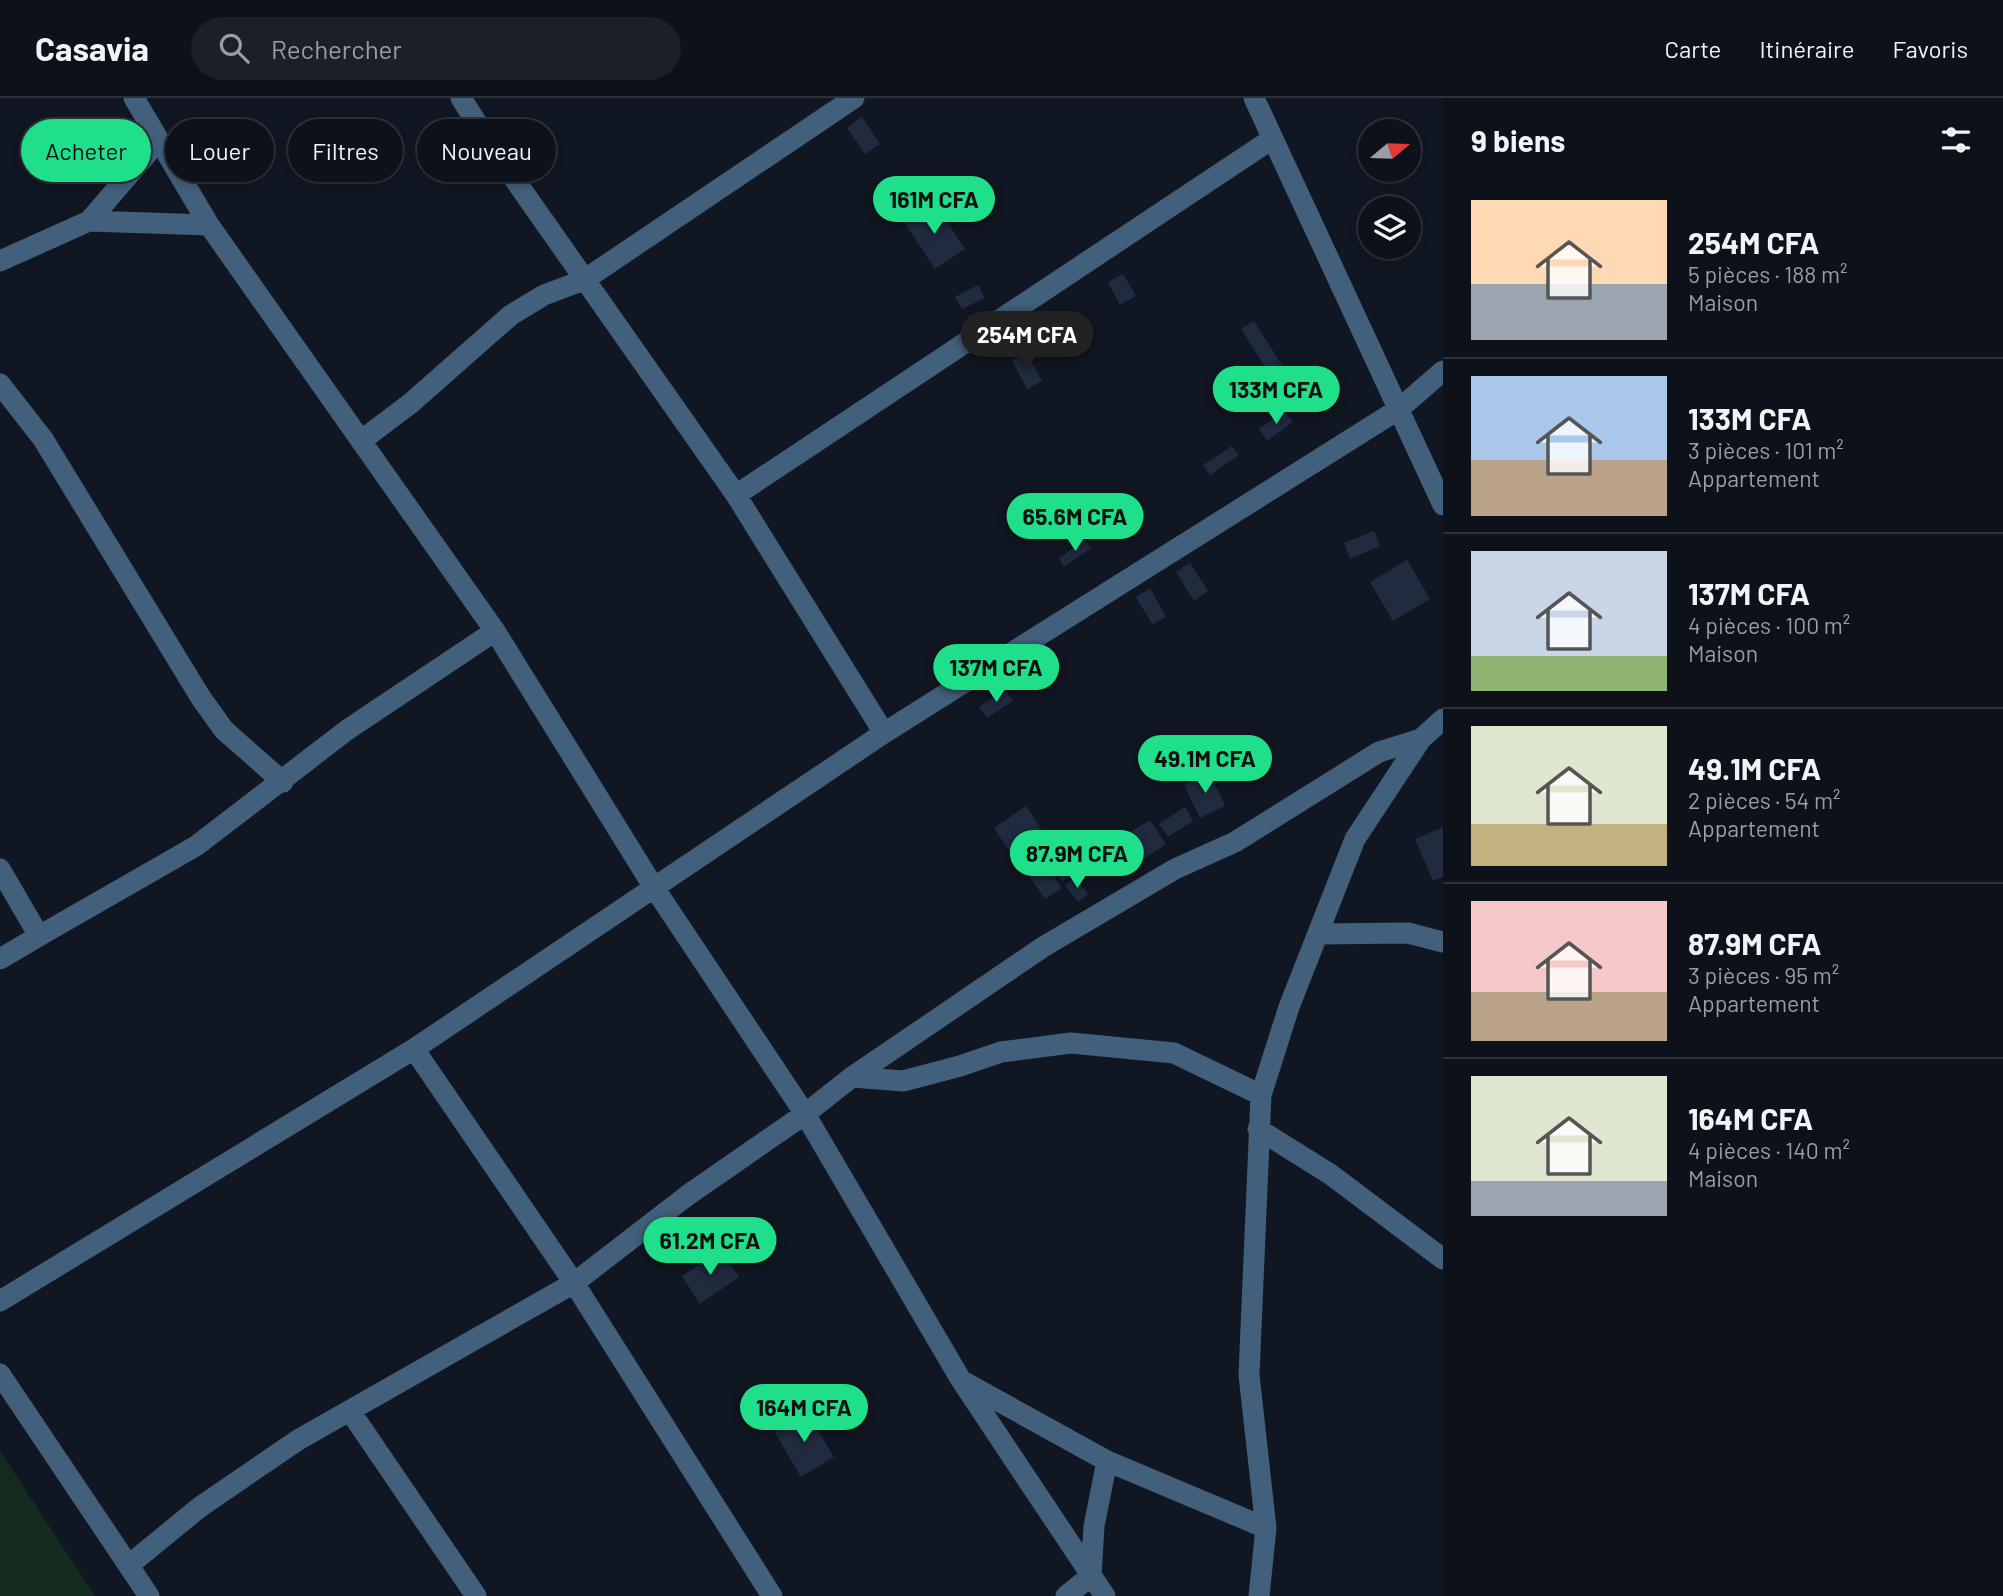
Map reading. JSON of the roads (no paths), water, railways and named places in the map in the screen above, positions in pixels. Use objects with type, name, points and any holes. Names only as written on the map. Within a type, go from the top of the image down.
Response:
[{"type":"street","points":[[134,98],[209,225],[495,631],[653,886],[805,1114],[961,1380],[1105,1596]]},
{"type":"street","points":[[461,98],[584,280],[736,495],[884,733]]},
{"type":"street","points":[[362,440],[411,403],[511,315],[544,295],[584,280],[854,98]]},
{"type":"street","points":[[1254,98],[1443,505]]},
{"type":"street","points":[[736,495],[1272,139]]},
{"type":"street","points":[[0,261],[89,221],[159,140]]},
{"type":"street","points":[[89,221],[209,225]]},
{"type":"street","points":[[0,1301],[414,1049],[884,733],[1399,409],[1443,371]]},
{"type":"street","points":[[0,384],[43,439],[224,730],[283,782]]},
{"type":"street","points":[[0,959],[195,846],[283,782],[347,730],[495,631]]},
{"type":"street","points":[[1259,1596],[1266,1528],[1249,1375],[1261,1095],[1289,1007],[1355,839],[1421,739],[1443,719]]},
{"type":"street","points":[[129,1565],[200,1507],[298,1440],[574,1283],[688,1195],[805,1114],[852,1077],[1043,947],[1175,869],[1235,842],[1379,752],[1421,739]]},
{"type":"street","points":[[0,869],[38,936]]},
{"type":"street","points":[[1318,934],[1408,933],[1443,942]]},
{"type":"street","points":[[852,1077],[903,1081],[1001,1052],[1070,1042],[1174,1053],[1261,1095]]},
{"type":"street","points":[[414,1049],[574,1283],[772,1596]]},
{"type":"street","points":[[1258,1129],[1330,1174],[1443,1259]]},
{"type":"street","points":[[0,1374],[149,1596]]},
{"type":"street","points":[[961,1380],[1107,1461],[1266,1528]]},
{"type":"street","points":[[350,1411],[476,1596]]},
{"type":"street","points":[[1066,1596],[1091,1576],[1094,1526],[1107,1461]]}]
